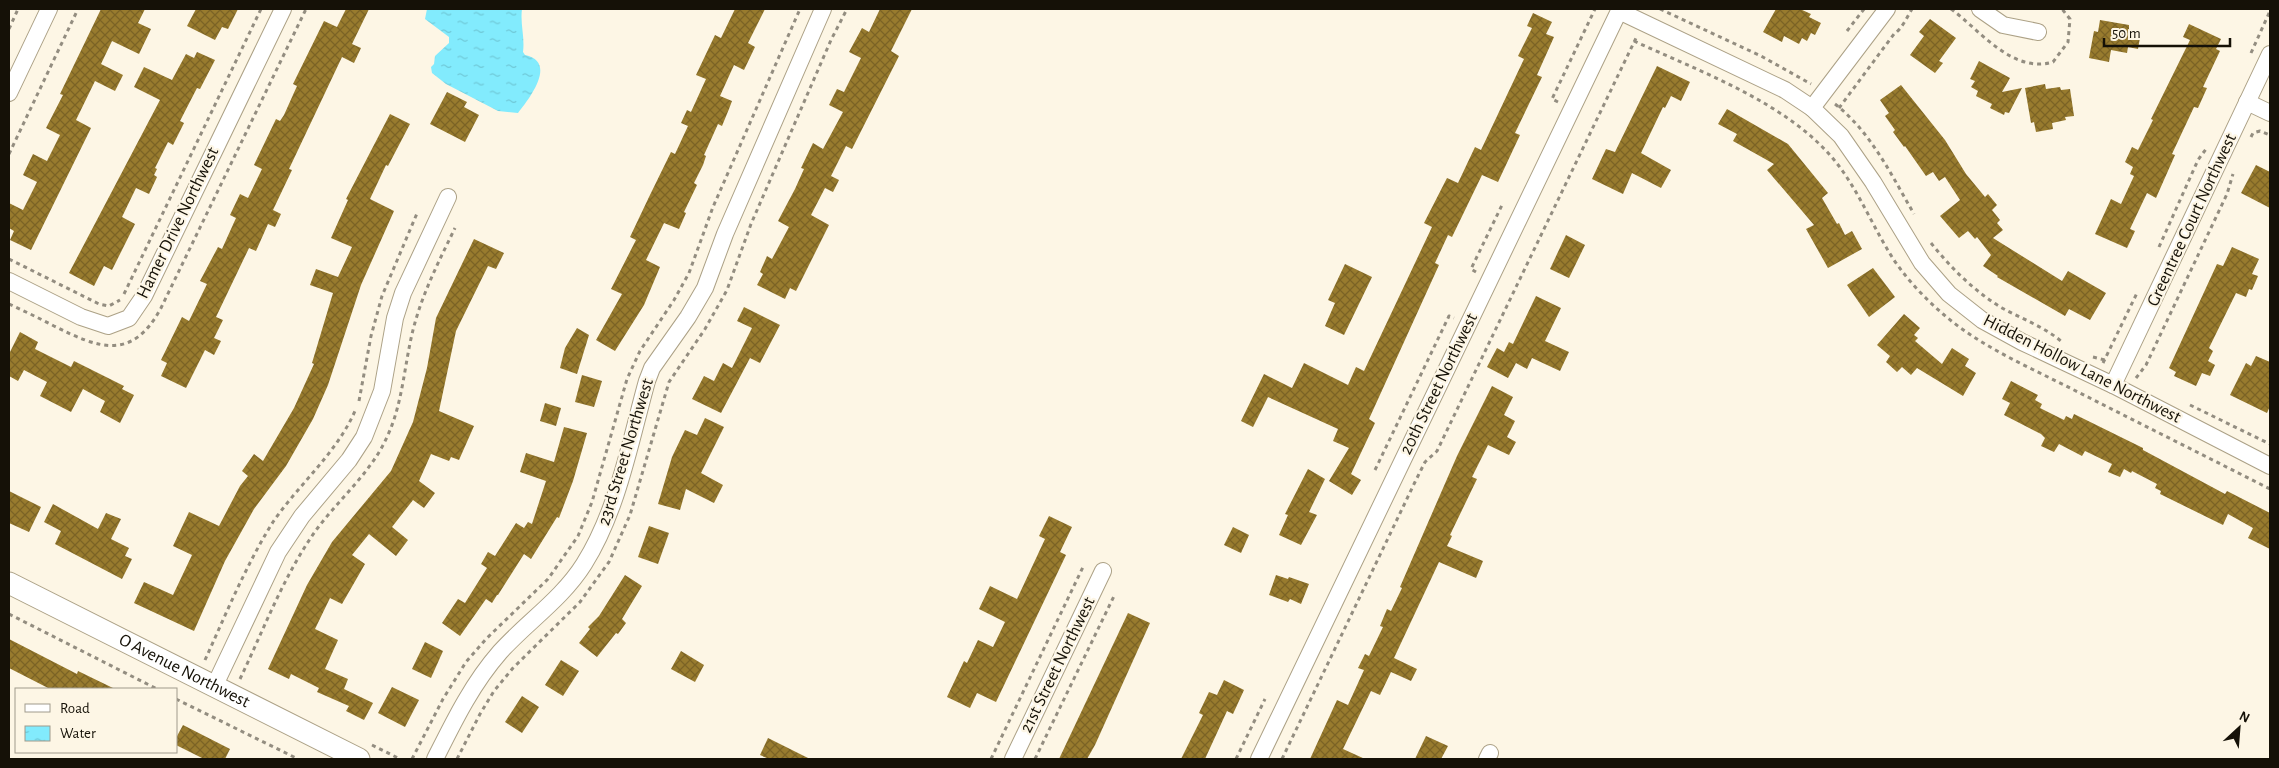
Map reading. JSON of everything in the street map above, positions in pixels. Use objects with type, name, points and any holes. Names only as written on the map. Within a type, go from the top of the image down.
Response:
[{"type":"street","points":[[9,93],[49,9]]},
{"type":"street","name":"Hamer Drive Northwest","points":[[9,281],[81,317],[108,326],[129,318],[144,296],[283,9]]},
{"type":"street","name":"23rd Street Northwest","points":[[435,759],[463,703],[480,676],[501,651],[566,588],[583,566],[597,542],[609,515],[652,368],[706,288],[725,234],[823,9]]},
{"type":"street","points":[[1812,108],[1887,9]]},
{"type":"street","points":[[1980,9],[2003,25],[2038,32]]},
{"type":"street","name":"Hidden Hollow Lane Northwest","points":[[1619,10],[1785,90],[1812,108],[1841,136],[1873,182],[1922,263],[1949,294],[1990,324],[2022,342],[2270,466]]},
{"type":"street","name":"20th Street Northwest","points":[[1259,759],[1619,10]]},
{"type":"street","name":"Greentree Court Northwest","points":[[2113,386],[2270,54]]},
{"type":"street","points":[[2247,102],[2270,114]]},
{"type":"street","points":[[214,687],[278,552],[302,516],[349,460],[364,437],[382,390],[395,318],[403,293],[448,197]]},
{"type":"street","name":"21st Street Northwest","points":[[1013,759],[1103,571]]},
{"type":"street","name":"O Avenue Northwest","points":[[9,583],[359,759]]},
{"type":"path","points":[[9,28],[18,9]]},
{"type":"path","points":[[9,154],[78,9]]},
{"type":"path","points":[[9,259],[99,304],[109,306],[121,299],[262,9]]},
{"type":"path","points":[[412,759],[443,700],[466,662],[486,638],[548,579],[578,536],[592,502],[627,379],[640,351],[674,300],[689,273],[713,208],[800,9]]},
{"type":"path","points":[[457,759],[494,691],[513,668],[580,602],[609,562],[630,515],[669,382],[705,329],[727,290],[755,216],[831,40],[847,9]]},
{"type":"path","points":[[1552,99],[1595,9]]},
{"type":"path","points":[[1660,9],[1774,63],[1814,86]]},
{"type":"path","points":[[1834,114],[1894,34],[1900,29],[1912,9]]},
{"type":"path","points":[[1282,759],[1425,462],[1437,452],[1638,33]]},
{"type":"path","points":[[1833,102],[1872,144],[1915,217]]},
{"type":"path","points":[[2247,145],[2256,131],[2260,130],[2270,135]]},
{"type":"path","points":[[2136,378],[2146,365],[2214,222],[2236,168]]},
{"type":"path","points":[[1471,269],[1503,203]]},
{"type":"path","points":[[205,660],[266,534],[294,494],[336,445],[352,416],[360,396],[371,336],[382,296],[418,211]]},
{"type":"path","points":[[1927,238],[1950,265],[1979,292],[2001,307],[2055,335],[2065,343]]},
{"type":"path","points":[[1375,470],[1449,316]]},
{"type":"path","points":[[2091,356],[2102,358],[2110,363]]},
{"type":"path","points":[[991,759],[1083,567]]},
{"type":"path","points":[[1036,759],[1115,594]]},
{"type":"path","points":[[9,614],[155,688]]},
{"type":"path","points":[[1236,759],[1265,699]]},
{"type":"path","points":[[178,700],[298,759]]},
{"type":"water","points":[[427,9],[522,9],[523,52],[525,55],[535,59],[539,65],[540,73],[534,90],[518,113],[498,111],[446,84],[432,73],[431,67],[434,64],[435,56],[449,43],[449,37],[425,19]]},
{"type":"building","points":[[101,9],[145,9],[138,23],[151,29],[139,54],[112,41],[101,64],[123,75],[115,91],[95,81],[76,120],[91,128],[31,250],[10,240],[14,231],[9,228],[9,203],[23,210],[37,182],[23,175],[33,154],[47,161],[60,135],[46,128],[63,95],[60,94]]},
{"type":"building","points":[[196,9],[238,9],[228,29],[222,27],[215,40],[187,26]]},
{"type":"building","points":[[346,9],[369,9],[352,44],[361,48],[354,63],[342,57],[289,169],[292,170],[273,210],[281,214],[275,227],[268,224],[256,251],[249,248],[216,317],[223,320],[214,338],[221,341],[214,355],[205,350],[186,388],[161,376],[167,363],[161,360],[182,317],[189,321],[207,284],[200,281],[218,247],[222,249],[236,218],[230,215],[240,194],[248,198],[262,169],[254,165],[276,119],[280,121],[284,115],[297,86],[293,84],[324,21],[337,27]]},
{"type":"building","points":[[735,9],[765,9],[748,43],[755,47],[744,70],[734,65],[720,96],[732,101],[722,126],[718,124],[704,155],[706,156],[703,165],[694,183],[697,185],[684,212],[686,213],[679,229],[664,223],[646,260],[660,267],[644,305],[615,351],[596,340],[622,294],[611,289],[636,240],[630,237],[671,152],[675,154],[688,126],[681,123],[687,110],[691,112],[706,79],[696,75],[715,35],[721,38]]},
{"type":"building","points":[[880,9],[912,9],[891,51],[899,56],[852,149],[846,146],[831,176],[839,180],[833,192],[825,188],[811,215],[829,225],[796,291],[790,288],[785,299],[757,285],[763,274],[760,272],[767,256],[772,259],[789,227],[778,221],[804,169],[801,168],[813,143],[823,149],[843,112],[829,105],[837,89],[844,92],[861,58],[849,52],[862,28],[869,32]]},
{"type":"building","points":[[1776,9],[1800,9],[1811,14],[1809,17],[1821,23],[1815,35],[1811,33],[1807,41],[1802,38],[1799,44],[1784,36],[1782,42],[1763,32]]},
{"type":"building","points":[[1533,13],[1552,22],[1546,34],[1554,37],[1537,75],[1542,77],[1515,133],[1520,135],[1498,182],[1482,175],[1452,237],[1448,235],[1435,263],[1439,265],[1369,419],[1375,423],[1351,474],[1361,480],[1352,495],[1329,481],[1349,448],[1333,441],[1338,429],[1268,397],[1253,427],[1241,421],[1264,374],[1292,388],[1304,363],[1348,385],[1356,367],[1364,371],[1432,227],[1424,223],[1447,178],[1458,183],[1475,147],[1481,150],[1524,59],[1518,56],[1532,28],[1527,26]]},
{"type":"building","points":[[1930,19],[1956,38],[1939,61],[1943,63],[1935,73],[1910,55],[1924,36],[1919,32]]},
{"type":"building","points":[[2100,20],[2129,25],[2129,29],[2141,32],[2138,49],[2128,47],[2127,53],[2111,50],[2109,62],[2089,58],[2094,31],[2098,32]]},
{"type":"building","points":[[2189,24],[2221,39],[2216,49],[2220,51],[2203,87],[2207,88],[2198,108],[2194,107],[2172,154],[2175,155],[2156,198],[2147,193],[2130,229],[2135,231],[2127,248],[2095,234],[2111,199],[2121,204],[2134,176],[2130,174],[2133,167],[2125,162],[2132,147],[2138,150],[2153,120],[2151,119],[2190,40],[2183,37]]},
{"type":"building","points":[[197,52],[215,60],[200,89],[197,88],[180,121],[184,123],[173,145],[168,142],[155,168],[157,169],[154,175],[157,177],[149,194],[136,188],[122,217],[135,224],[112,270],[104,266],[94,286],[69,273],[160,100],[134,87],[144,67],[172,80],[186,54],[194,58]]},
{"type":"building","points":[[1979,61],[2010,78],[2002,92],[2022,88],[2009,113],[2005,112],[2004,115],[1990,108],[1992,104],[1976,96],[1978,91],[1971,87],[1975,81],[1970,79]]},
{"type":"building","points":[[1657,66],[1690,82],[1681,101],[1671,96],[1665,108],[1663,107],[1641,153],[1671,170],[1661,188],[1632,173],[1623,194],[1592,179],[1606,149],[1615,152]]},
{"type":"building","points":[[2045,84],[2046,89],[2060,87],[2061,90],[2070,89],[2074,116],[2065,117],[2066,120],[2052,123],[2053,129],[2036,132],[2034,122],[2031,123],[2025,88]]},
{"type":"building","points":[[1901,85],[1945,140],[1966,174],[1985,197],[1988,194],[1997,205],[1992,210],[2000,220],[1997,223],[2003,230],[1993,238],[2062,281],[2068,271],[2106,293],[2090,320],[2069,309],[2065,316],[1997,277],[1983,266],[1991,255],[1977,237],[1975,239],[1968,231],[1959,238],[1940,216],[1960,200],[1945,177],[1939,181],[1933,172],[1926,176],[1893,132],[1895,130],[1885,116],[1889,113],[1880,100]]},
{"type":"building","points":[[447,92],[467,102],[464,107],[479,115],[465,142],[430,124]]},
{"type":"building","points":[[1727,109],[1788,144],[1828,193],[1822,198],[1837,224],[1839,223],[1845,235],[1852,231],[1862,249],[1828,268],[1806,229],[1814,225],[1767,170],[1774,164],[1733,141],[1737,134],[1718,124]]},
{"type":"building","points":[[390,114],[410,124],[388,166],[386,165],[370,199],[394,211],[361,285],[328,385],[313,419],[286,466],[254,509],[225,561],[194,631],[134,603],[144,582],[173,595],[192,555],[173,546],[189,512],[219,526],[240,486],[248,476],[242,471],[254,454],[263,461],[294,408],[314,364],[312,363],[333,293],[310,285],[316,269],[338,277],[352,247],[331,238],[348,200],[346,199]]},
{"type":"building","points":[[2256,165],[2270,172],[2270,208],[2241,193]]},
{"type":"building","points":[[1566,235],[1585,245],[1569,278],[1550,269]]},
{"type":"building","points":[[474,239],[504,253],[496,269],[488,266],[456,331],[439,411],[474,426],[459,460],[451,457],[449,461],[431,454],[419,481],[435,493],[424,508],[413,500],[392,527],[408,540],[396,556],[369,534],[352,555],[365,564],[342,604],[330,598],[315,629],[338,640],[325,669],[348,679],[344,689],[373,703],[364,720],[346,711],[349,706],[317,692],[319,688],[291,674],[289,679],[268,669],[307,585],[332,542],[391,471],[413,422],[427,368],[436,318]]},
{"type":"building","points":[[2232,247],[2259,259],[2252,274],[2258,276],[2252,290],[2249,289],[2246,297],[2236,293],[2209,348],[2213,351],[2208,361],[2215,365],[2210,376],[2202,373],[2196,386],[2174,376],[2176,372],[2169,368],[2217,264],[2223,266]]},
{"type":"building","points":[[1345,264],[1372,277],[1344,335],[1325,326],[1335,303],[1328,300]]},
{"type":"building","points":[[1873,268],[1895,297],[1869,317],[1847,285]]},
{"type":"building","points":[[1536,296],[1561,308],[1545,341],[1569,352],[1560,371],[1532,358],[1527,369],[1516,363],[1508,378],[1487,367],[1497,348],[1504,352],[1509,342],[1513,344]]},
{"type":"building","points":[[744,307],[780,325],[760,363],[750,358],[721,413],[692,399],[704,376],[714,381],[723,363],[732,368],[752,328],[737,321]]},
{"type":"building","points":[[1904,314],[1920,328],[1914,335],[1918,338],[1915,341],[1942,364],[1952,348],[1969,359],[1965,366],[1976,373],[1963,396],[1917,368],[1911,375],[1902,367],[1897,372],[1886,362],[1890,356],[1877,345]]},
{"type":"building","points":[[577,328],[589,335],[577,374],[560,368],[565,348]]},
{"type":"building","points":[[20,332],[38,342],[35,349],[71,367],[74,361],[124,386],[122,389],[134,395],[120,423],[100,412],[105,401],[83,389],[71,412],[40,396],[47,382],[24,370],[18,381],[9,376],[9,354]]},
{"type":"building","points":[[2256,356],[2270,362],[2270,406],[2267,413],[2230,395],[2246,363],[2251,366]]},
{"type":"building","points":[[582,375],[602,381],[594,407],[575,402]]},
{"type":"building","points":[[2011,381],[2038,395],[2035,400],[2042,404],[2040,408],[2064,420],[2066,416],[2072,419],[2074,414],[2143,448],[2143,450],[2225,494],[2227,491],[2270,513],[2270,549],[2248,538],[2253,528],[2228,514],[2223,525],[2160,494],[2161,491],[2155,488],[2157,484],[2132,471],[2131,473],[2124,469],[2120,477],[2108,472],[2112,464],[2085,451],[2082,456],[2059,444],[2054,452],[2041,446],[2045,438],[2041,434],[2004,415],[2010,403],[2002,399]]},
{"type":"building","points":[[1492,386],[1513,397],[1504,415],[1515,421],[1507,437],[1516,442],[1509,455],[1488,445],[1472,477],[1477,479],[1450,535],[1452,536],[1447,546],[1483,561],[1476,578],[1439,562],[1394,658],[1417,669],[1411,681],[1391,672],[1380,695],[1371,691],[1343,749],[1365,759],[1310,759],[1337,700],[1348,705],[1364,670],[1358,668],[1365,654],[1369,656],[1383,627],[1380,626],[1387,609],[1391,611],[1402,588],[1400,587],[1457,456]]},
{"type":"building","points":[[545,403],[561,408],[556,426],[540,421]]},
{"type":"building","points":[[705,418],[724,427],[701,473],[723,485],[714,503],[686,489],[680,510],[658,504],[672,457],[685,430],[697,435]]},
{"type":"building","points":[[564,427],[587,433],[573,481],[559,518],[557,517],[531,559],[524,554],[492,603],[486,599],[460,636],[442,623],[458,599],[465,603],[487,568],[481,564],[488,552],[495,556],[516,523],[524,528],[528,522],[532,524],[546,481],[520,472],[526,453],[554,462]]},
{"type":"building","points":[[1308,469],[1325,479],[1309,512],[1317,515],[1301,545],[1279,535],[1288,515],[1285,514]]},
{"type":"building","points":[[9,491],[41,507],[29,532],[9,523]]},
{"type":"building","points":[[53,504],[98,529],[106,513],[121,519],[111,539],[129,548],[125,556],[132,559],[122,579],[55,544],[61,531],[44,522]]},
{"type":"building","points":[[1049,516],[1072,527],[1060,552],[1066,555],[996,702],[977,693],[970,708],[947,697],[964,661],[967,663],[978,640],[993,647],[1005,622],[979,609],[990,586],[1017,599],[1045,539],[1039,536]]},
{"type":"building","points":[[649,526],[669,533],[658,564],[638,557]]},
{"type":"building","points":[[1233,527],[1249,535],[1241,553],[1224,545]]},
{"type":"building","points":[[625,575],[642,586],[622,619],[626,623],[597,657],[579,643],[590,629],[588,627],[599,616]]},
{"type":"building","points":[[1276,575],[1309,584],[1301,604],[1290,599],[1288,602],[1269,595]]},
{"type":"building","points":[[1128,613],[1150,623],[1095,745],[1087,759],[1059,759]]},
{"type":"building","points":[[9,639],[77,674],[78,671],[113,688],[48,688],[9,668]]},
{"type":"building","points":[[425,642],[443,651],[431,678],[412,669]]},
{"type":"building","points":[[681,651],[704,665],[695,682],[671,669]]},
{"type":"building","points":[[561,660],[579,671],[563,696],[545,685]]},
{"type":"building","points":[[1224,680],[1244,690],[1233,714],[1227,711],[1205,759],[1181,759],[1203,715],[1199,713],[1209,692],[1217,695]]},
{"type":"building","points":[[392,687],[419,700],[405,727],[378,713]]},
{"type":"building","points":[[522,696],[539,707],[522,733],[505,722]]},
{"type":"building","points":[[183,725],[230,749],[225,759],[204,759],[178,746],[178,734]]},
{"type":"building","points":[[1426,736],[1448,746],[1441,759],[1415,759]]},
{"type":"building","points":[[768,738],[810,759],[769,759],[760,755]]}]
